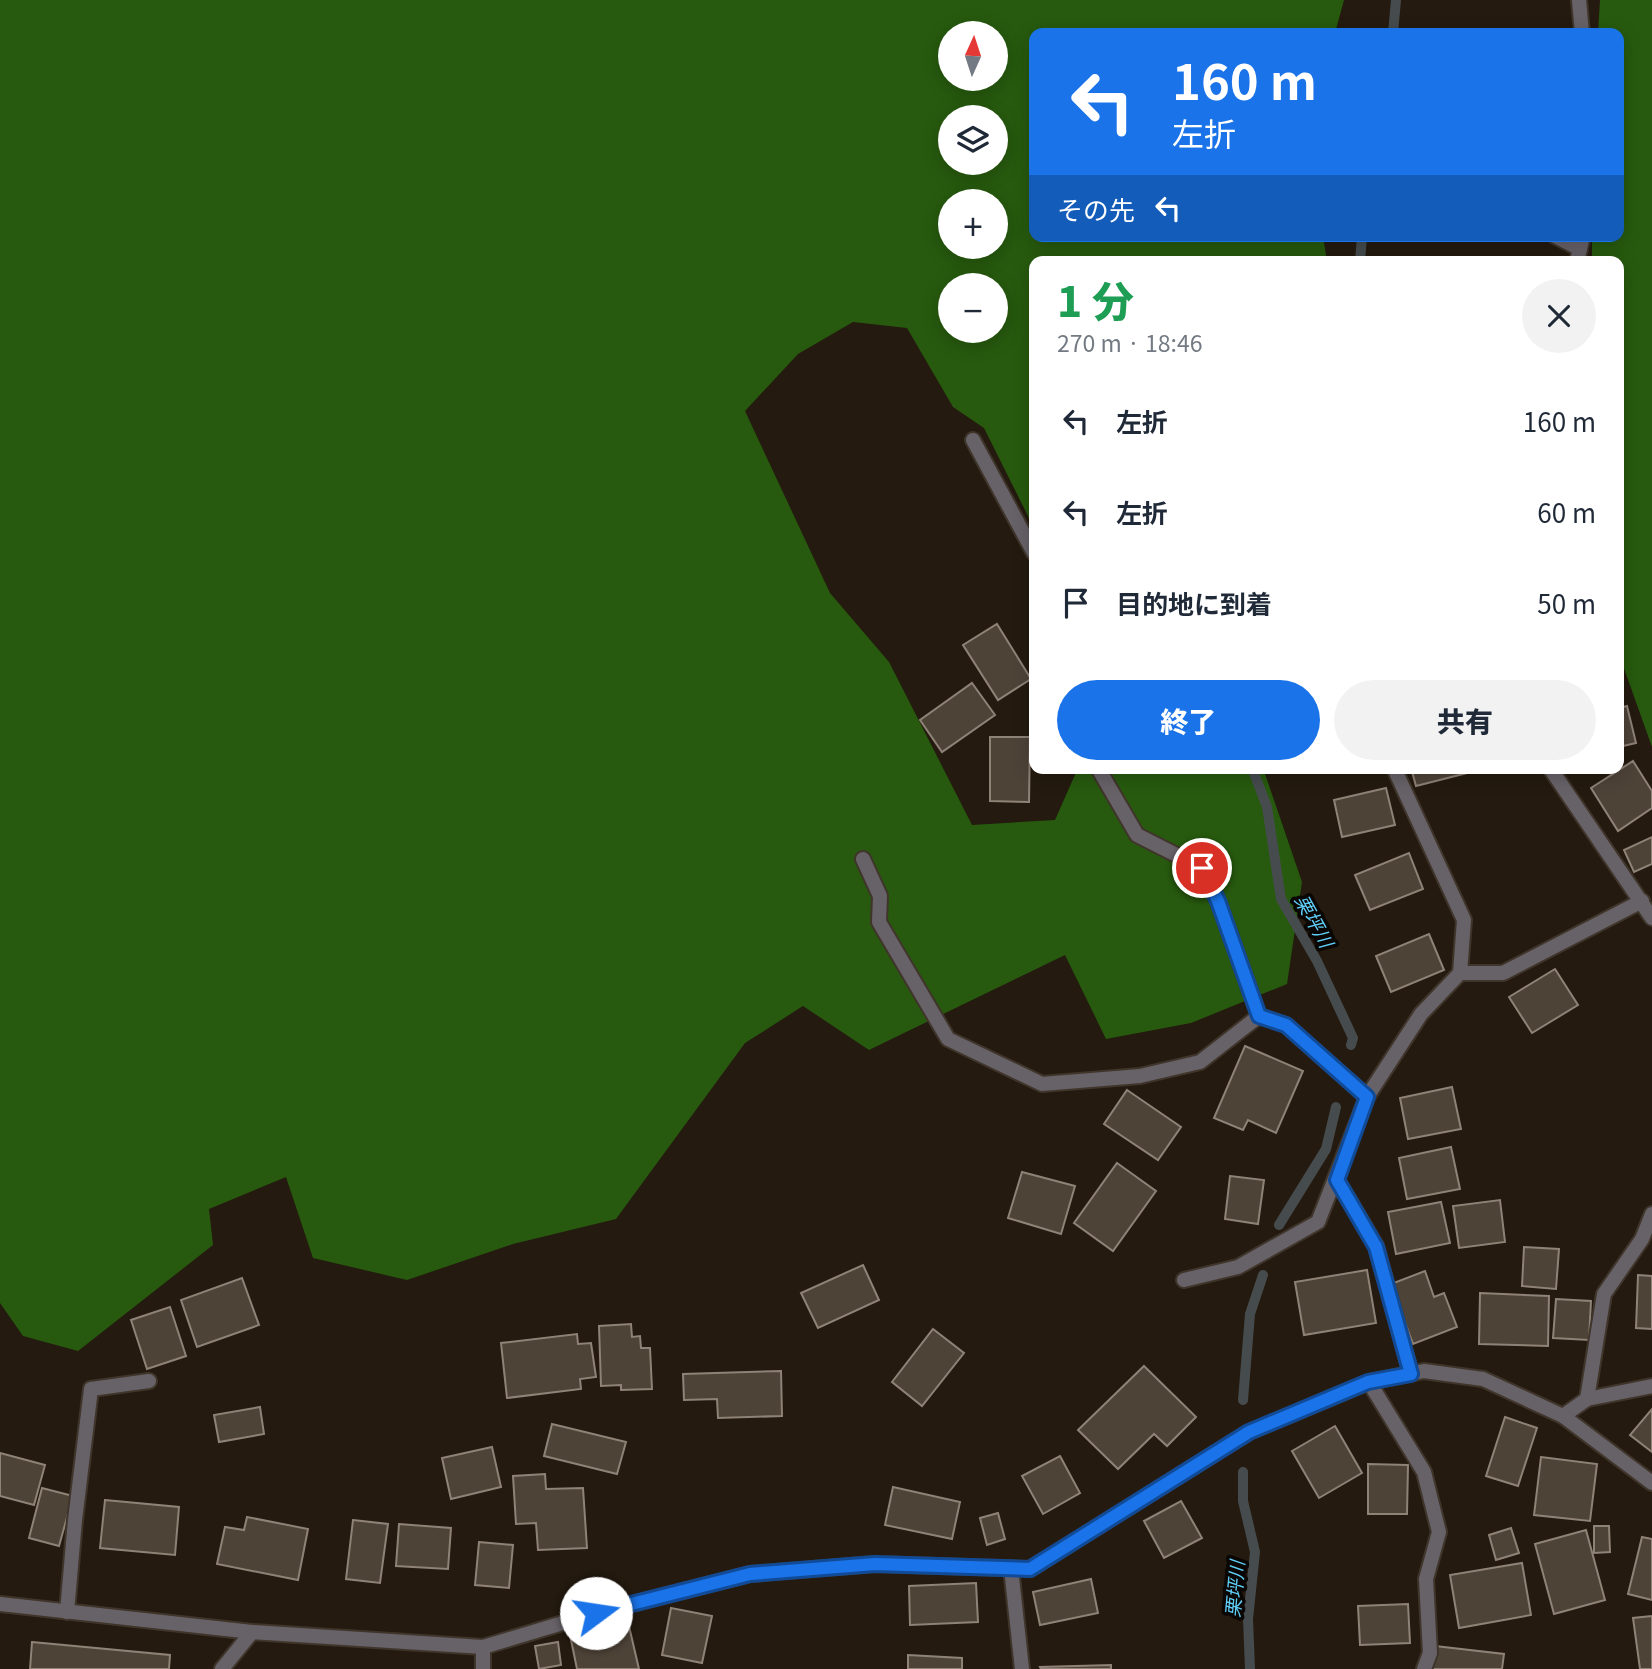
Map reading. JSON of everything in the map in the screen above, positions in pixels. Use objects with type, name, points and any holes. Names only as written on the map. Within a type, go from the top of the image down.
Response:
[{"type":"street","points":[[1578,0],[1581,28]]},
{"type":"street","points":[[972,440],[1029,543]]},
{"type":"street","points":[[1101,774],[1137,835],[1202,868],[1218,901],[1259,1016]]},
{"type":"street","points":[[1184,1280],[1238,1267],[1318,1222],[1337,1180],[1367,1097],[1421,1014],[1460,973],[1464,920],[1397,774]]},
{"type":"street","points":[[1554,774],[1652,918]]},
{"type":"street","points":[[863,859],[880,895],[879,922],[947,1039],[1042,1084],[1140,1076],[1200,1062],[1259,1016]]},
{"type":"street","points":[[1460,973],[1503,972],[1642,901]]},
{"type":"street","points":[[1259,1016],[1286,1025],[1367,1097]]},
{"type":"street","points":[[1337,1180],[1376,1247],[1411,1374]]},
{"type":"street","points":[[1587,1399],[1604,1294],[1643,1240],[1652,1214]]},
{"type":"street","points":[[0,1604],[252,1632],[483,1647],[596,1613],[750,1574],[875,1564],[1030,1569],[1249,1432],[1368,1382],[1424,1371],[1483,1378],[1563,1416],[1652,1483]]},
{"type":"street","points":[[67,1612],[75,1520],[92,1389],[149,1381]]},
{"type":"street","points":[[1368,1382],[1424,1472],[1439,1532],[1426,1579],[1430,1653],[1424,1669]]},
{"type":"street","points":[[1563,1416],[1587,1399],[1652,1386]]},
{"type":"street","points":[[1011,1568],[1022,1669]]},
{"type":"street","points":[[222,1669],[252,1632]]},
{"type":"street","points":[[483,1647],[483,1669]]},
{"type":"green space","points":[[0,0],[1344,0],[1336,28],[1029,28],[1029,242],[1324,242],[1326,256],[1029,256],[1029,518],[984,428],[953,407],[907,328],[853,322],[798,354],[745,411],[830,593],[889,662],[972,825],[1055,820],[1075,774],[1265,774],[1302,882],[1287,984],[1191,1023],[1106,1039],[1065,955],[869,1050],[803,1006],[745,1043],[616,1219],[513,1244],[407,1280],[313,1258],[286,1177],[209,1209],[213,1245],[78,1351],[23,1336],[0,1303]]},
{"type":"green space","points":[[1600,0],[1652,0],[1652,747],[1624,668],[1624,256],[1592,256],[1592,242],[1624,242],[1624,28],[1598,28]]},
{"type":"building","points":[[997,624],[1029,676],[1029,680],[998,700],[963,645]]},
{"type":"building","points":[[972,683],[995,715],[942,752],[920,720]]},
{"type":"building","points":[[1627,706],[1636,743],[1624,746],[1624,707]]},
{"type":"building","points":[[990,737],[1029,737],[1029,802],[990,801]]},
{"type":"building","points":[[1633,761],[1652,791],[1652,808],[1618,831],[1591,788],[1613,774],[1624,774],[1624,767]]},
{"type":"building","points":[[1413,774],[1463,774],[1416,786]]},
{"type":"building","points":[[1386,788],[1395,825],[1342,837],[1334,800]]},
{"type":"building","points":[[1652,837],[1652,864],[1634,872],[1624,850]]},
{"type":"building","points":[[1409,853],[1423,889],[1370,910],[1355,875]]},
{"type":"building","points":[[1429,934],[1444,970],[1391,992],[1376,956]]},
{"type":"building","points":[[1555,969],[1578,1005],[1532,1033],[1509,997]]},
{"type":"building","points":[[1245,1046],[1303,1071],[1276,1133],[1248,1120],[1243,1130],[1214,1118]]},
{"type":"building","points":[[1452,1087],[1461,1129],[1408,1139],[1400,1098]]},
{"type":"building","points":[[1127,1090],[1181,1127],[1158,1160],[1104,1124]]},
{"type":"building","points":[[1451,1147],[1460,1189],[1407,1199],[1399,1158]]},
{"type":"building","points":[[1117,1163],[1156,1191],[1113,1251],[1074,1223]]},
{"type":"building","points":[[1022,1172],[1075,1186],[1061,1234],[1008,1218]]},
{"type":"building","points":[[1230,1176],[1264,1180],[1258,1224],[1225,1219]]},
{"type":"building","points":[[1500,1200],[1505,1242],[1459,1248],[1453,1206]]},
{"type":"building","points":[[1441,1202],[1450,1243],[1396,1254],[1388,1212]]},
{"type":"building","points":[[1524,1247],[1559,1249],[1556,1289],[1522,1286]]},
{"type":"building","points":[[863,1265],[879,1300],[818,1328],[801,1293]]},
{"type":"building","points":[[1367,1270],[1376,1323],[1304,1335],[1295,1282]]},
{"type":"building","points":[[1425,1271],[1434,1297],[1444,1293],[1457,1327],[1413,1344],[1391,1284]]},
{"type":"building","points":[[1638,1275],[1652,1276],[1652,1329],[1636,1328]]},
{"type":"building","points":[[242,1278],[259,1325],[197,1347],[181,1300]]},
{"type":"building","points":[[1480,1293],[1549,1296],[1548,1346],[1479,1344]]},
{"type":"building","points":[[1556,1299],[1591,1301],[1589,1340],[1553,1338]]},
{"type":"building","points":[[170,1307],[186,1356],[147,1369],[131,1320]]},
{"type":"building","points":[[631,1324],[632,1337],[640,1336],[641,1348],[650,1348],[652,1389],[621,1390],[621,1385],[601,1386],[599,1326]]},
{"type":"building","points":[[933,1329],[964,1353],[922,1406],[892,1382]]},
{"type":"building","points":[[577,1334],[578,1344],[591,1343],[596,1377],[580,1379],[581,1389],[507,1398],[501,1343]]},
{"type":"building","points":[[1144,1366],[1196,1417],[1167,1446],[1154,1434],[1118,1469],[1078,1430]]},
{"type":"building","points":[[781,1371],[782,1416],[718,1418],[717,1399],[684,1400],[683,1374]]},
{"type":"building","points":[[260,1407],[264,1434],[219,1442],[214,1415]]},
{"type":"building","points":[[1652,1409],[1652,1452],[1630,1435]]},
{"type":"building","points":[[1505,1417],[1537,1428],[1518,1486],[1486,1476]]},
{"type":"building","points":[[552,1424],[626,1442],[617,1474],[544,1456]]},
{"type":"building","points":[[1335,1426],[1362,1473],[1319,1498],[1292,1451]]},
{"type":"building","points":[[492,1447],[501,1487],[451,1499],[442,1458]]},
{"type":"building","points":[[0,1453],[45,1465],[34,1505],[0,1496]]},
{"type":"building","points":[[1060,1456],[1080,1493],[1043,1514],[1022,1476]]},
{"type":"building","points":[[1541,1457],[1597,1464],[1590,1521],[1534,1515]]},
{"type":"building","points":[[1368,1464],[1408,1465],[1407,1514],[1368,1514]]},
{"type":"building","points":[[545,1474],[546,1489],[583,1488],[587,1548],[538,1550],[536,1523],[516,1524],[513,1476]]},
{"type":"building","points":[[893,1487],[960,1502],[952,1539],[885,1525]]},
{"type":"building","points":[[42,1488],[73,1496],[59,1546],[29,1538]]},
{"type":"building","points":[[105,1500],[179,1507],[175,1555],[100,1548]]},
{"type":"building","points":[[1181,1501],[1202,1538],[1164,1558],[1144,1521]]},
{"type":"building","points":[[998,1513],[1005,1539],[987,1545],[980,1518]]},
{"type":"building","points":[[247,1517],[308,1529],[298,1580],[217,1564],[225,1527],[244,1530]]},
{"type":"building","points":[[353,1520],[388,1524],[380,1583],[346,1579]]},
{"type":"building","points":[[399,1524],[451,1528],[448,1569],[396,1566]]},
{"type":"building","points":[[1594,1526],[1609,1526],[1610,1552],[1594,1553]]},
{"type":"building","points":[[1511,1528],[1519,1553],[1496,1560],[1489,1535]]},
{"type":"building","points":[[1586,1530],[1605,1600],[1554,1614],[1535,1544]]},
{"type":"building","points":[[1642,1537],[1652,1539],[1652,1600],[1628,1594]]},
{"type":"building","points":[[479,1542],[513,1545],[509,1588],[475,1585]]},
{"type":"building","points":[[1522,1563],[1531,1615],[1459,1628],[1450,1575]]},
{"type":"building","points":[[1091,1579],[1098,1613],[1040,1625],[1033,1592]]},
{"type":"building","points":[[976,1583],[978,1622],[910,1625],[909,1586]]},
{"type":"building","points":[[1408,1604],[1410,1643],[1360,1645],[1358,1606]]},
{"type":"building","points":[[671,1608],[712,1616],[702,1663],[662,1655]]},
{"type":"building","points":[[1652,1616],[1652,1669],[1640,1669],[1633,1618]]},
{"type":"building","points":[[628,1622],[639,1669],[577,1669],[570,1635]]},
{"type":"building","points":[[32,1642],[170,1655],[169,1669],[30,1669]]},
{"type":"building","points":[[558,1642],[561,1665],[539,1669],[535,1646]]},
{"type":"building","points":[[1435,1646],[1504,1654],[1502,1669],[1432,1669]]},
{"type":"building","points":[[908,1655],[962,1658],[962,1669],[908,1669]]},
{"type":"building","points":[[1111,1665],[1111,1669],[1040,1667]]},
{"type":"waterway","name":"栗坪川","points":[[1393,28],[1396,0]]},
{"type":"waterway","name":"栗坪川","points":[[1360,256],[1362,242]]},
{"type":"waterway","name":"栗坪川","points":[[1254,774],[1267,807],[1281,899],[1317,961],[1353,1038],[1351,1045]]},
{"type":"waterway","name":"栗坪川","points":[[1279,1225],[1326,1149],[1336,1107]]},
{"type":"waterway","name":"栗坪川","points":[[1243,1400],[1250,1314],[1263,1275]]},
{"type":"waterway","name":"栗坪川","points":[[1243,1472],[1243,1501],[1255,1552],[1248,1619],[1250,1669]]},
{"type":"route","points":[[596,1613],[750,1574],[875,1564],[1030,1569],[1249,1432],[1368,1382],[1411,1374],[1376,1247],[1337,1180],[1367,1097],[1286,1025],[1259,1016],[1218,901],[1202,868]]}]
